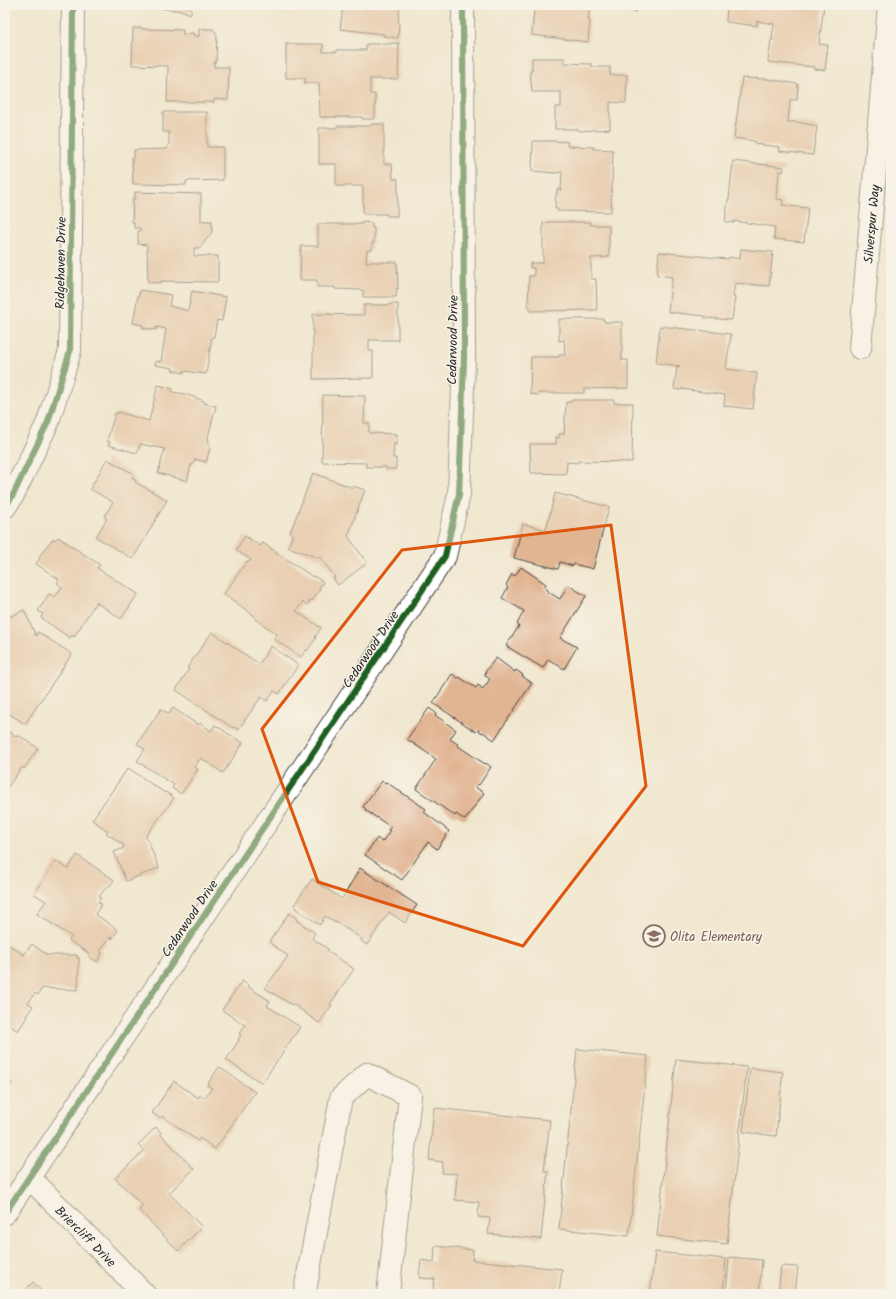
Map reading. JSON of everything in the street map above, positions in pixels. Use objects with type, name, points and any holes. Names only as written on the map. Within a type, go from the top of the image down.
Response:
[{"type":"street","name":"Ridgehaven Drive","points":[[5,507],[13,495],[48,422],[70,351],[73,5]]},
{"type":"street","name":"Cedarwood Drive","points":[[5,1213],[445,556],[459,494],[464,360],[463,5]]},
{"type":"street","name":"Silverspur Way","points":[[860,348],[889,5]]},
{"type":"street","points":[[306,1294],[305,1291],[341,1098],[367,1074],[410,1096],[388,1294]]},
{"type":"street","name":"Briercliff Drive","points":[[29,1177],[144,1294]]},
{"type":"highlighted area","points":[[611,525],[646,786],[523,946],[318,882],[262,729],[402,550]]},
{"type":"building","points":[[137,5],[191,5],[191,14],[183,11]]},
{"type":"building","points":[[344,5],[400,5],[398,38],[383,36],[384,34],[340,29]]},
{"type":"building","points":[[543,5],[590,5],[588,42],[532,35],[534,9],[543,9]]},
{"type":"building","points":[[606,5],[637,5],[636,12],[606,9]]},
{"type":"building","points":[[727,5],[824,5],[819,44],[828,45],[825,70],[814,69],[814,67],[768,62],[771,40],[773,40],[774,24],[757,21],[757,26],[726,22]]},
{"type":"building","points":[[133,28],[183,30],[183,35],[193,33],[194,36],[199,36],[199,29],[213,29],[217,34],[216,62],[214,62],[214,67],[229,67],[228,100],[214,99],[214,102],[167,102],[168,66],[132,65]]},
{"type":"building","points":[[399,43],[398,79],[370,79],[370,94],[375,94],[375,119],[362,119],[362,117],[320,117],[319,83],[305,83],[305,78],[286,78],[286,44],[323,44],[323,52],[337,52],[337,50],[366,50],[366,44]]},
{"type":"building","points":[[532,58],[564,58],[564,63],[592,64],[592,67],[610,67],[610,75],[627,75],[626,103],[610,102],[610,129],[579,131],[578,129],[555,129],[555,107],[561,107],[561,92],[532,92],[530,71],[532,71]]},
{"type":"building","points":[[742,78],[767,79],[798,84],[797,100],[790,100],[788,122],[797,122],[817,126],[813,155],[779,151],[780,147],[755,144],[755,141],[734,138]]},
{"type":"building","points":[[163,112],[207,112],[207,147],[223,147],[223,180],[186,181],[186,185],[133,184],[132,157],[134,157],[134,150],[167,149],[169,145],[169,132],[163,132]]},
{"type":"building","points":[[371,124],[384,124],[384,164],[392,164],[393,179],[398,179],[397,216],[387,216],[387,214],[363,214],[363,186],[336,186],[336,164],[319,164],[319,128],[337,128],[337,126],[371,126]]},
{"type":"building","points":[[533,141],[568,142],[567,146],[594,147],[593,149],[613,150],[611,212],[557,211],[557,208],[555,208],[556,194],[557,189],[561,190],[562,172],[554,173],[532,171]]},
{"type":"building","points":[[733,161],[784,167],[783,172],[779,171],[777,199],[783,200],[782,205],[808,208],[804,242],[774,239],[775,227],[734,221],[734,223],[725,222]]},
{"type":"building","points":[[135,192],[201,194],[201,221],[212,221],[212,232],[200,248],[194,248],[194,256],[218,256],[218,282],[148,282],[147,245],[138,244],[138,231],[140,231],[140,228],[134,228],[134,222],[132,222],[133,198],[135,199]]},
{"type":"building","points":[[362,222],[372,223],[372,228],[374,228],[374,243],[372,243],[372,250],[367,250],[366,262],[397,262],[398,289],[397,288],[396,297],[363,297],[363,290],[317,287],[317,280],[300,280],[301,246],[318,246],[318,224],[362,224]]},
{"type":"building","points":[[590,222],[590,225],[609,225],[609,257],[591,258],[591,279],[596,279],[597,310],[530,311],[530,307],[528,307],[529,276],[534,276],[534,268],[530,268],[530,263],[543,263],[543,223]]},
{"type":"building","points":[[741,249],[773,252],[769,286],[735,283],[732,320],[705,318],[705,316],[668,312],[672,277],[657,275],[659,252],[740,259]]},
{"type":"building","points":[[140,290],[171,295],[169,306],[188,311],[192,291],[226,297],[222,321],[217,320],[214,337],[212,337],[206,374],[184,371],[184,373],[172,370],[173,368],[155,365],[156,361],[161,362],[166,329],[156,327],[156,330],[143,328],[143,325],[133,323]]},
{"type":"building","points":[[398,304],[398,340],[369,340],[369,351],[373,351],[373,378],[313,379],[313,314],[364,315],[364,305]]},
{"type":"building","points":[[559,319],[604,319],[604,322],[622,322],[622,360],[628,360],[628,388],[584,389],[584,393],[530,394],[531,357],[559,357],[559,355],[565,355],[564,340],[559,341]]},
{"type":"building","points":[[660,326],[731,334],[726,369],[757,373],[753,409],[724,406],[725,395],[674,389],[677,367],[680,366],[656,363]]},
{"type":"building","points":[[158,385],[173,389],[172,392],[185,394],[204,401],[204,403],[216,406],[208,437],[210,448],[206,462],[195,459],[193,465],[191,465],[187,481],[158,473],[165,449],[140,444],[137,453],[108,445],[110,442],[107,441],[115,413],[117,414],[118,412],[149,421]]},
{"type":"building","points":[[323,395],[365,396],[364,423],[369,423],[369,433],[397,434],[397,444],[394,444],[393,458],[396,458],[396,469],[386,469],[386,467],[366,467],[366,463],[322,462]]},
{"type":"building","points":[[572,400],[614,400],[614,403],[633,403],[632,462],[567,462],[566,474],[531,473],[530,444],[556,444],[556,437],[559,438],[559,434],[564,434],[566,402],[572,402]]},
{"type":"building","points":[[107,459],[134,474],[132,478],[136,480],[135,482],[167,500],[133,559],[96,537],[107,518],[104,517],[113,502],[90,489]]},
{"type":"building","points":[[313,473],[353,488],[353,486],[365,490],[348,536],[367,563],[338,585],[333,578],[335,577],[320,557],[319,558],[288,547],[293,534],[290,533]]},
{"type":"building","points":[[555,493],[609,507],[593,569],[574,564],[573,566],[560,562],[558,569],[514,558],[523,524],[546,530]]},
{"type":"building","points":[[245,536],[260,546],[263,543],[313,577],[314,576],[323,582],[312,601],[310,600],[307,605],[303,602],[296,611],[321,628],[315,637],[316,638],[301,657],[274,639],[277,634],[255,619],[256,617],[224,594],[247,561],[249,562],[251,560],[236,550]]},
{"type":"building","points":[[58,537],[100,565],[97,568],[138,594],[121,619],[96,602],[74,637],[72,635],[70,638],[41,618],[43,614],[38,611],[49,594],[55,597],[62,587],[57,583],[59,579],[36,564],[48,544],[53,539],[55,540]]},
{"type":"building","points":[[521,567],[546,584],[544,587],[548,590],[548,592],[560,599],[568,585],[586,596],[560,638],[577,647],[564,669],[548,659],[543,668],[506,646],[519,626],[517,624],[524,611],[502,598],[508,587],[506,585],[512,574],[515,576]]},
{"type":"building","points":[[24,610],[36,636],[38,632],[72,654],[25,724],[5,711],[5,619]]},
{"type":"building","points":[[212,632],[259,664],[271,646],[298,665],[279,694],[274,691],[267,701],[261,697],[238,730],[176,690],[189,669],[187,668]]},
{"type":"building","points":[[496,658],[515,672],[516,670],[532,683],[494,740],[483,732],[482,733],[478,730],[476,732],[433,703],[452,674],[476,688],[478,685],[483,689],[490,679],[484,675],[486,673],[485,672]]},
{"type":"building","points":[[173,708],[198,725],[200,723],[211,731],[215,725],[243,743],[223,773],[201,758],[194,767],[198,769],[181,794],[172,788],[174,785],[137,761],[145,749],[137,744],[161,709],[169,714]]},
{"type":"building","points":[[429,708],[436,713],[435,715],[456,730],[450,739],[459,745],[458,746],[491,767],[479,785],[478,784],[475,787],[484,793],[465,820],[456,814],[455,816],[416,789],[436,759],[407,739]]},
{"type":"building","points":[[5,729],[17,737],[18,735],[38,748],[24,769],[22,767],[8,787],[5,785]]},
{"type":"building","points":[[128,768],[174,798],[146,836],[159,868],[126,881],[114,852],[124,848],[123,844],[106,833],[108,831],[92,820]]},
{"type":"building","points":[[382,781],[385,783],[386,782],[426,809],[424,812],[449,831],[437,849],[428,842],[402,880],[365,855],[377,838],[382,842],[390,831],[388,830],[391,827],[365,810],[366,809],[363,807]]},
{"type":"building","points":[[77,855],[114,880],[108,888],[106,887],[99,897],[101,898],[98,902],[102,904],[95,914],[118,930],[112,939],[110,937],[100,951],[102,953],[97,962],[88,956],[90,954],[69,940],[72,937],[37,914],[46,901],[34,894],[56,861],[68,869]]},
{"type":"building","points":[[360,868],[417,905],[405,923],[389,912],[367,945],[361,941],[362,939],[336,922],[325,916],[320,925],[295,908],[296,906],[294,905],[312,879],[342,899]]},
{"type":"building","points":[[289,913],[297,919],[296,920],[315,933],[312,938],[328,949],[327,951],[354,969],[319,1023],[293,1004],[292,1005],[265,988],[288,956],[269,942]]},
{"type":"building","points":[[32,944],[47,955],[77,955],[77,958],[79,958],[78,990],[42,988],[38,995],[35,993],[28,1003],[33,1006],[18,1031],[7,1023],[9,1021],[5,1018],[5,950],[9,945],[24,955]]},
{"type":"building","points":[[242,981],[270,1001],[267,1006],[300,1027],[262,1083],[226,1060],[239,1040],[241,1035],[239,1034],[245,1025],[222,1010]]},
{"type":"building","points":[[577,1049],[648,1056],[629,1236],[559,1229]]},
{"type":"building","points":[[676,1059],[747,1067],[727,1244],[657,1236]]},
{"type":"building","points":[[219,1067],[255,1092],[215,1149],[200,1138],[198,1141],[162,1116],[160,1118],[152,1113],[174,1081],[198,1098],[200,1095],[204,1098],[212,1088],[207,1085]]},
{"type":"building","points":[[750,1068],[783,1072],[776,1136],[743,1132]]},
{"type":"building","points":[[5,1079],[12,1083],[5,1093]]},
{"type":"building","points":[[434,1108],[550,1120],[544,1171],[548,1171],[541,1239],[488,1234],[490,1218],[478,1217],[479,1202],[455,1200],[457,1174],[442,1173],[443,1162],[429,1160]]},
{"type":"building","points":[[156,1127],[161,1133],[160,1134],[194,1169],[169,1193],[202,1227],[178,1251],[139,1210],[143,1206],[115,1178],[144,1151],[138,1145]]},
{"type":"building","points":[[435,1246],[473,1250],[472,1260],[562,1269],[559,1294],[432,1294],[435,1279],[419,1278],[421,1260],[434,1262]]},
{"type":"building","points":[[655,1252],[726,1259],[723,1294],[650,1294]]},
{"type":"building","points":[[729,1257],[762,1260],[759,1294],[726,1294]]},
{"type":"building","points":[[781,1266],[798,1267],[795,1294],[778,1294]]},
{"type":"building","points":[[33,1282],[44,1294],[21,1294]]},
{"type":"cycle path","points":[[5,507],[13,495],[48,422],[70,351],[73,5]]},
{"type":"cycle path","points":[[5,1213],[445,556],[459,494],[464,360],[463,5]]},
{"type":"place","name":"Olita Elementary","points":[[654,936]]}]
